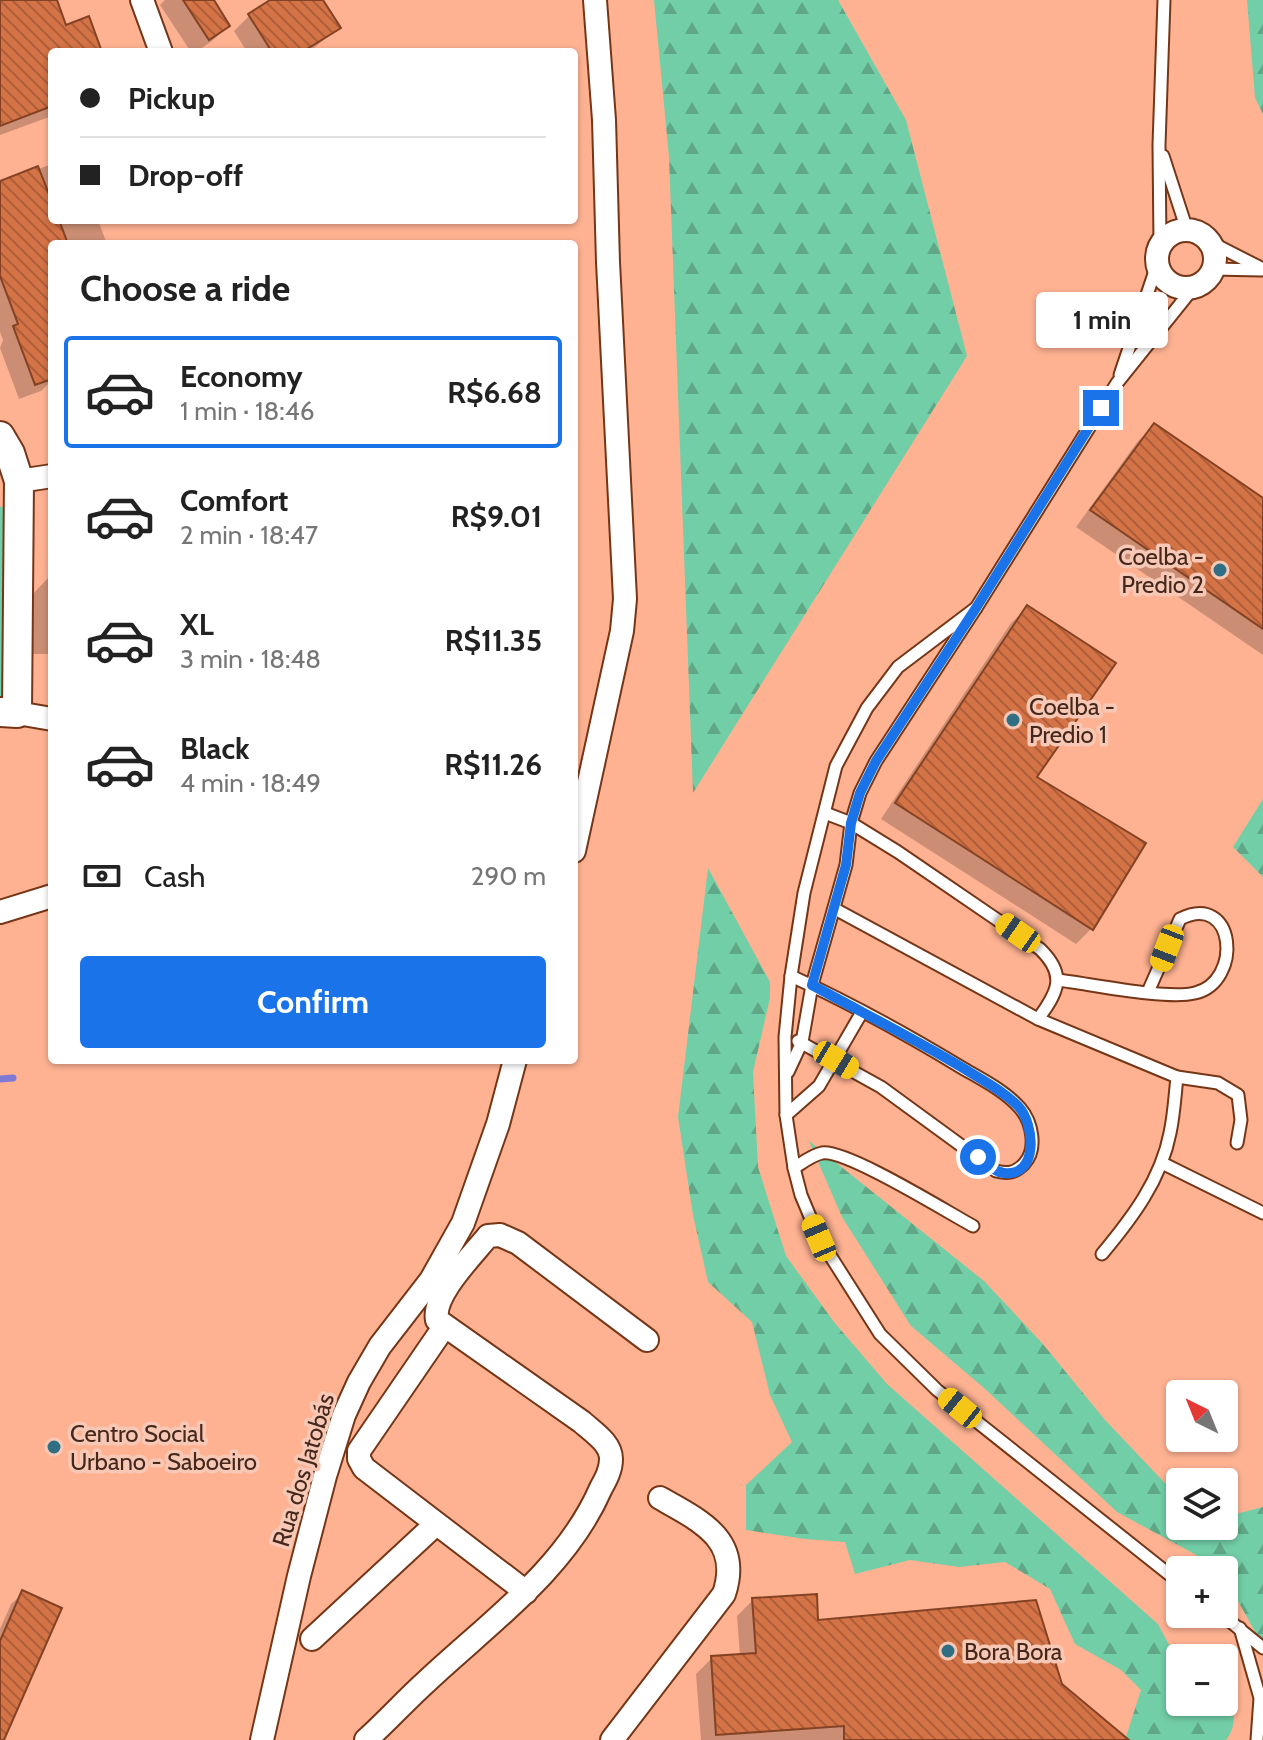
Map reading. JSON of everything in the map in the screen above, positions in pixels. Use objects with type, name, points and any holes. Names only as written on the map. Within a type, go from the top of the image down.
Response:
[{"type":"street","points":[[142,0],[160,48]]},
{"type":"street","points":[[578,835],[622,631],[625,599],[604,120],[595,0]]},
{"type":"street","points":[[1176,231],[1196,231],[1210,242],[1214,251],[1213,269],[1202,283],[1194,287],[1175,286],[1160,274],[1159,255],[1176,231]]},
{"type":"street","points":[[0,436],[10,453],[19,481],[8,713],[48,718]]},
{"type":"street","points":[[19,481],[48,477]]},
{"type":"street","points":[[0,912],[48,897]]},
{"type":"street","name":"Rua dos Jatobás","points":[[262,1740],[303,1561],[344,1415],[380,1346],[431,1280],[463,1223],[498,1124],[514,1064]]},
{"type":"street","points":[[366,1740],[526,1592],[591,1513],[609,1471],[611,1457],[602,1440],[582,1422],[437,1320],[441,1297],[488,1236],[494,1235],[518,1243],[647,1340]]},
{"type":"street","points":[[444,1327],[375,1425],[359,1451],[359,1459],[364,1468],[526,1592]]},
{"type":"street","points":[[612,1740],[724,1594],[730,1577],[730,1563],[718,1537],[660,1498]]},
{"type":"street","points":[[312,1639],[436,1524]]},
{"type":"lane","points":[[1117,383],[1159,255],[1164,0]]},
{"type":"lane","points":[[1159,145],[1187,230]]},
{"type":"lane","points":[[1210,242],[1263,270]]},
{"type":"lane","points":[[1213,269],[1263,270]]},
{"type":"lane","points":[[786,1076],[802,1042],[812,985],[846,865],[851,823],[860,793],[876,761],[1117,383],[1194,287]]},
{"type":"lane","points":[[976,608],[898,667],[867,708],[836,766],[804,893],[791,976],[785,1037],[786,1115],[794,1168],[801,1195],[819,1238],[880,1334],[937,1390],[1166,1572]]},
{"type":"lane","points":[[825,813],[851,823],[1040,949],[1053,962],[1058,980],[1054,998],[1038,1019]]},
{"type":"lane","points":[[835,909],[1038,1019],[1177,1077],[1218,1083],[1238,1095],[1241,1120],[1237,1143]]},
{"type":"lane","points":[[1058,980],[1148,992],[1186,995],[1211,987],[1223,972],[1227,952],[1224,926],[1219,920],[1201,914],[1190,914],[1180,919],[1148,992]]},
{"type":"lane","points":[[785,1037],[802,1042],[881,1087],[996,1171],[1006,1174],[1014,1172],[1026,1161],[1031,1151],[1029,1123],[1012,1100],[906,1033],[791,976]]},
{"type":"lane","points":[[786,1115],[819,1086],[862,1012]]},
{"type":"lane","points":[[1102,1254],[1143,1201],[1162,1163],[1170,1135],[1177,1077]]},
{"type":"lane","points":[[794,1168],[816,1155],[833,1154],[854,1162],[973,1226]]},
{"type":"lane","points":[[1162,1163],[1263,1213]]},
{"type":"lane","points":[[1240,1628],[1263,1648]]},
{"type":"lane","points":[[1240,1628],[1260,1698],[1257,1740]]},
{"type":"green space","points":[[654,0],[838,0],[906,120],[967,356],[693,793],[669,157]]},
{"type":"green space","points":[[1247,0],[1263,0],[1263,114],[1255,98]]},
{"type":"green space","points":[[11,506],[7,684],[0,700],[0,507]]},
{"type":"green space","points":[[1263,799],[1263,877],[1233,847]]},
{"type":"green space","points":[[708,868],[770,982],[770,998],[753,1072],[758,1167],[786,1256],[834,1322],[887,1384],[1158,1624],[1169,1644],[1166,1644],[1166,1716],[1234,1716],[1233,1727],[1226,1740],[1125,1740],[1141,1690],[1121,1670],[1075,1644],[1050,1589],[1005,1562],[959,1567],[910,1560],[855,1574],[845,1542],[746,1530],[746,1485],[792,1442],[770,1395],[752,1322],[708,1282],[693,1215],[678,1117]]},
{"type":"green space","points":[[809,1141],[984,1281],[1042,1343],[1105,1420],[1166,1484],[1166,1539],[1117,1512],[984,1388],[911,1326],[842,1217]]},
{"type":"green space","points":[[1263,1507],[1263,1646],[1238,1601],[1238,1556],[1198,1556],[1169,1540],[1238,1540],[1238,1513]]},
{"type":"building","points":[[0,0],[57,0],[66,25],[89,16],[101,48],[48,48],[48,108],[0,126]]},
{"type":"building","points":[[183,0],[214,0],[230,26],[209,40]]},
{"type":"building","points":[[270,0],[323,0],[341,28],[308,48],[269,48],[248,14]]},
{"type":"building","points":[[38,166],[48,192],[48,224],[60,224],[66,240],[48,240],[48,380],[35,385],[13,326],[18,324],[0,276],[0,181]]},
{"type":"building","name":"Coelba - Predio 2","points":[[1154,423],[1263,498],[1263,629],[1090,510]]},
{"type":"building","name":"Coelba - Predio 1","points":[[1027,605],[1116,663],[1037,777],[1146,843],[1093,930],[895,803]]},
{"type":"building","points":[[22,1590],[62,1608],[4,1740],[0,1740],[0,1641]]},
{"type":"building","name":"Bora Bora","points":[[817,1594],[818,1620],[1036,1600],[1062,1684],[1129,1740],[844,1740],[844,1726],[716,1735],[711,1656],[756,1653],[752,1598]]},
{"type":"waterway","points":[[0,1079],[13,1078]]},
{"type":"place","name":"Coelba - Predio 2","points":[[1220,570]]},
{"type":"place","name":"Coelba - Predio 1","points":[[1013,720]]},
{"type":"place","name":"Centro Social Urbano - Saboeiro","points":[[54,1447]]},
{"type":"place","name":"Bora Bora","points":[[948,1651]]},
{"type":"route","points":[[978,1157],[996,1171],[1006,1174],[1014,1172],[1026,1161],[1032,1138],[1029,1123],[1020,1108],[1003,1093],[906,1033],[812,985],[846,865],[851,823],[860,793],[876,761],[1101,408]]}]
